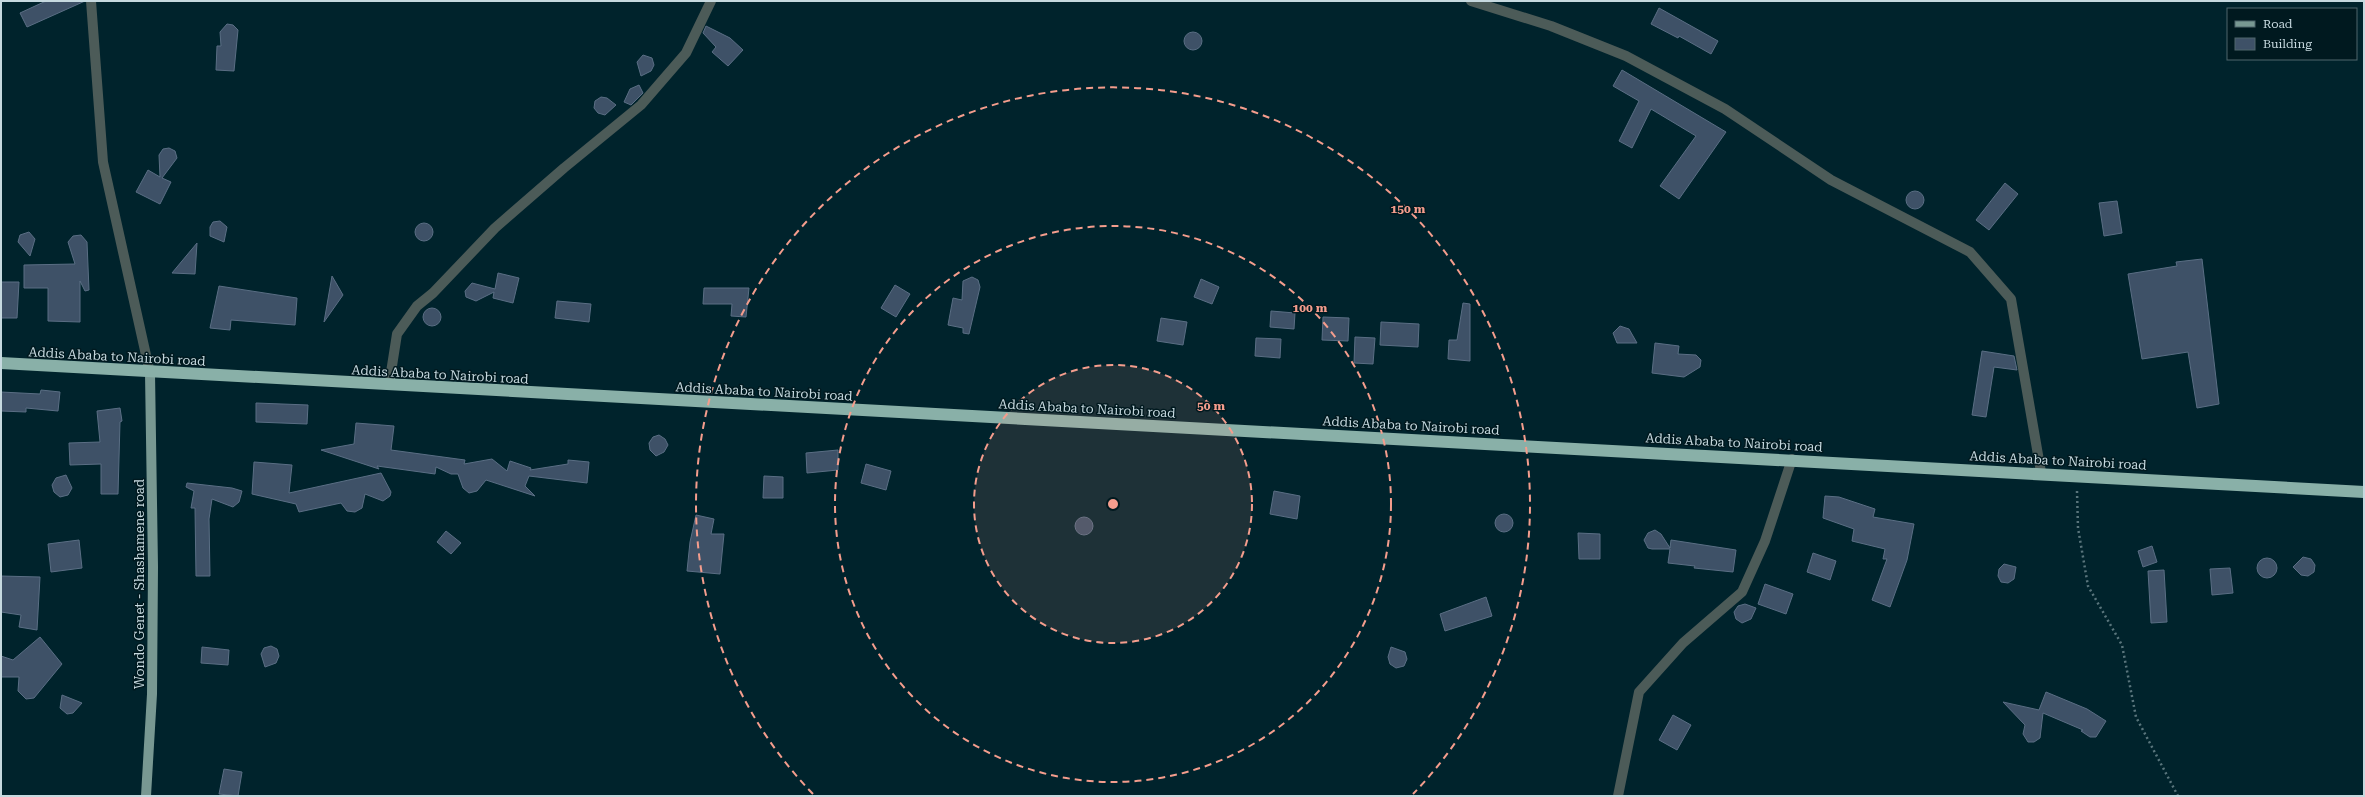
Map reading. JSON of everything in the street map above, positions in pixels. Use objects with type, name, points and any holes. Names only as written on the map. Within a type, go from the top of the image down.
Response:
[{"type":"highway","name":"Addis Ababa to Nairobi road","points":[[1,363],[389,386],[2041,472],[2364,492]]},
{"type":"main road","name":"Wondo Genet - Shashamene road","points":[[146,796],[153,670],[154,567],[150,373]]},
{"type":"street","points":[[91,1],[103,162],[150,373]]},
{"type":"street","points":[[389,386],[397,334],[418,306],[433,293],[495,228],[564,168],[641,105],[686,53],[711,1]]},
{"type":"street","points":[[1471,1],[1551,26],[1626,56],[1724,109],[1831,180],[1970,252],[2011,299],[2041,472]]},
{"type":"street","points":[[1618,796],[1639,692],[1683,643],[1742,592],[1765,541],[1792,459]]},
{"type":"path","points":[[2076,475],[2078,528],[2088,586],[2122,645],[2136,717],[2178,796]]},
{"type":"building","points":[[46,1],[85,1],[27,27],[20,13]]},
{"type":"building","points":[[1659,8],[1718,41],[1711,54],[1679,36],[1678,38],[1651,24]]},
{"type":"building","points":[[227,24],[233,25],[238,30],[234,71],[216,70],[217,46],[221,46],[220,32]]},
{"type":"building","points":[[706,26],[730,38],[743,50],[728,66],[712,52],[716,47],[703,33]]},
{"type":"building","points":[[1193,32],[1199,35],[1202,41],[1199,47],[1193,50],[1187,47],[1184,41],[1187,35]]},
{"type":"building","points":[[643,55],[652,58],[654,65],[651,71],[641,76],[637,62]]},
{"type":"building","points":[[1622,70],[1726,132],[1679,199],[1660,186],[1696,136],[1651,109],[1632,148],[1619,141],[1639,101],[1613,86]]},
{"type":"building","points":[[639,85],[643,93],[631,105],[624,102],[630,89]]},
{"type":"building","points":[[601,97],[607,98],[616,105],[605,115],[598,113],[594,108],[595,101]]},
{"type":"building","points":[[169,148],[175,151],[177,158],[162,178],[171,182],[160,204],[136,192],[148,170],[160,177],[159,155],[163,149]]},
{"type":"building","points":[[2005,183],[2018,194],[1989,230],[1976,220]]},
{"type":"building","points":[[1915,191],[1921,194],[1924,200],[1921,206],[1915,209],[1909,206],[1906,200],[1909,194]]},
{"type":"building","points":[[2117,201],[2122,233],[2104,236],[2099,203]]},
{"type":"building","points":[[220,221],[227,227],[224,242],[210,236],[210,227],[213,222]]},
{"type":"building","points":[[424,223],[430,226],[433,232],[430,238],[424,241],[418,238],[415,232],[418,226]]},
{"type":"building","points":[[29,232],[35,239],[30,256],[18,242],[20,235]]},
{"type":"building","points":[[81,235],[87,242],[89,290],[85,291],[80,281],[80,322],[48,321],[48,288],[24,288],[24,265],[75,264],[68,242],[73,236]]},
{"type":"building","points":[[197,243],[195,274],[172,273]]},
{"type":"building","points":[[2202,259],[2219,404],[2197,408],[2188,352],[2142,359],[2128,274],[2177,266],[2176,262]]},
{"type":"building","points":[[498,273],[519,278],[513,303],[493,298],[494,292],[476,301],[466,297],[465,291],[472,283],[495,289]]},
{"type":"building","points":[[332,276],[343,295],[324,322]]},
{"type":"building","points":[[972,277],[978,280],[980,287],[969,334],[963,333],[963,328],[948,325],[953,298],[962,300],[963,281]]},
{"type":"building","points":[[1201,279],[1219,287],[1212,304],[1194,297]]},
{"type":"building","points":[[1,282],[19,282],[17,318],[1,318]]},
{"type":"building","points":[[895,285],[910,294],[896,317],[881,308]]},
{"type":"building","points":[[219,286],[297,298],[295,325],[231,320],[230,330],[210,328]]},
{"type":"building","points":[[704,288],[749,288],[746,317],[731,316],[732,304],[703,304]]},
{"type":"building","points":[[557,301],[591,304],[589,322],[555,318]]},
{"type":"building","points":[[1463,303],[1470,304],[1470,361],[1448,359],[1449,340],[1457,340]]},
{"type":"building","points":[[432,308],[438,311],[441,317],[438,323],[432,326],[426,323],[423,317],[426,311]]},
{"type":"building","points":[[1271,311],[1295,313],[1294,329],[1270,327]]},
{"type":"building","points":[[1323,317],[1349,318],[1348,341],[1322,340]]},
{"type":"building","points":[[1161,318],[1187,322],[1183,345],[1157,341]]},
{"type":"building","points":[[1381,322],[1419,324],[1418,347],[1380,345]]},
{"type":"building","points":[[1620,326],[1629,329],[1637,343],[1617,343],[1613,333]]},
{"type":"building","points":[[1355,337],[1375,338],[1373,364],[1354,363]]},
{"type":"building","points":[[1256,338],[1281,339],[1280,358],[1255,356]]},
{"type":"building","points":[[1655,343],[1679,346],[1678,354],[1696,355],[1701,360],[1700,367],[1684,377],[1652,373]]},
{"type":"building","points":[[1982,351],[2014,356],[2017,370],[1994,367],[1986,417],[1972,415]]},
{"type":"building","points":[[41,390],[60,392],[58,411],[26,408],[26,412],[1,411],[1,392],[40,394]]},
{"type":"building","points":[[256,403],[308,405],[307,424],[256,422]]},
{"type":"building","points":[[120,408],[122,421],[120,422],[118,494],[101,494],[101,464],[70,465],[69,443],[100,442],[97,411]]},
{"type":"building","points":[[356,423],[394,426],[391,450],[465,460],[464,464],[492,459],[507,471],[510,461],[531,468],[530,470],[568,464],[568,460],[589,462],[587,483],[529,476],[525,486],[535,496],[486,480],[477,491],[469,493],[463,488],[458,474],[451,474],[436,467],[435,474],[377,466],[379,469],[321,450],[354,444]]},
{"type":"building","points":[[659,435],[665,439],[668,445],[664,452],[656,456],[650,450],[649,443],[653,437]]},
{"type":"building","points":[[838,450],[838,470],[807,473],[806,453]]},
{"type":"building","points":[[254,462],[292,465],[289,493],[381,473],[391,492],[390,496],[383,501],[365,494],[362,508],[355,512],[347,511],[341,503],[299,512],[296,504],[252,494]]},
{"type":"building","points":[[866,464],[891,471],[886,490],[861,483]]},
{"type":"building","points":[[66,475],[72,488],[68,495],[60,497],[54,492],[52,485],[56,478]]},
{"type":"building","points":[[764,476],[783,477],[783,498],[763,498]]},
{"type":"building","points":[[187,483],[232,488],[242,491],[239,502],[233,507],[212,499],[209,519],[210,576],[196,576],[195,508],[191,508],[194,491],[186,487]]},
{"type":"building","points":[[1274,491],[1300,496],[1297,519],[1270,514]]},
{"type":"building","points":[[1825,496],[1839,497],[1875,509],[1873,517],[1914,524],[1907,560],[1890,607],[1872,600],[1887,559],[1883,559],[1885,549],[1852,541],[1854,529],[1823,518]]},
{"type":"building","points":[[1500,514],[1508,514],[1513,519],[1511,530],[1508,532],[1500,532],[1495,527],[1495,519]]},
{"type":"building","points":[[696,515],[714,519],[711,534],[724,534],[720,574],[687,571],[690,542]]},
{"type":"building","points":[[1080,517],[1088,517],[1093,522],[1091,533],[1088,535],[1080,535],[1075,530],[1075,522]]},
{"type":"building","points":[[1655,530],[1661,534],[1670,548],[1671,540],[1736,550],[1733,572],[1694,568],[1695,566],[1668,563],[1670,549],[1648,548],[1644,540],[1648,533]]},
{"type":"building","points":[[446,531],[461,543],[451,554],[437,542]]},
{"type":"building","points":[[1578,533],[1600,534],[1600,559],[1579,559]]},
{"type":"building","points":[[79,540],[82,568],[51,572],[48,544]]},
{"type":"building","points":[[2152,546],[2157,562],[2143,567],[2138,551]]},
{"type":"building","points":[[1813,553],[1836,561],[1830,580],[1807,572]]},
{"type":"building","points":[[2303,557],[2311,559],[2315,565],[2314,572],[2308,576],[2301,575],[2293,567]]},
{"type":"building","points":[[2267,558],[2274,561],[2277,568],[2274,575],[2267,578],[2260,575],[2257,568],[2260,561]]},
{"type":"building","points":[[2004,564],[2016,567],[2014,579],[2008,583],[2001,582],[1998,576],[1999,569]]},
{"type":"building","points":[[2230,568],[2233,593],[2212,595],[2210,569]]},
{"type":"building","points":[[2164,570],[2167,622],[2151,623],[2148,571]]},
{"type":"building","points":[[1,576],[40,577],[37,630],[19,627],[21,615],[1,612]]},
{"type":"building","points":[[1765,584],[1793,594],[1786,614],[1758,604]]},
{"type":"building","points":[[1486,597],[1492,616],[1445,631],[1440,614]]},
{"type":"building","points":[[1745,604],[1756,608],[1751,619],[1742,623],[1736,619],[1734,612],[1738,606]]},
{"type":"building","points":[[40,637],[62,664],[34,698],[26,699],[18,691],[19,677],[1,677],[1,656],[13,660]]},
{"type":"building","points":[[271,646],[277,649],[279,656],[276,663],[265,667],[261,654],[264,648]]},
{"type":"building","points":[[202,647],[229,650],[228,665],[201,663]]},
{"type":"building","points":[[1391,647],[1405,652],[1407,659],[1404,666],[1396,668],[1390,664],[1388,657]]},
{"type":"building","points":[[2046,692],[2087,709],[2106,721],[2096,737],[2090,737],[2081,731],[2083,730],[2043,713],[2040,738],[2034,742],[2028,742],[2023,734],[2025,725],[2003,702],[2039,710]]},
{"type":"building","points":[[62,695],[82,703],[73,713],[67,714],[60,708]]},
{"type":"building","points":[[1673,715],[1691,725],[1677,750],[1659,740]]},
{"type":"building","points":[[224,769],[242,772],[238,796],[219,794]]}]
